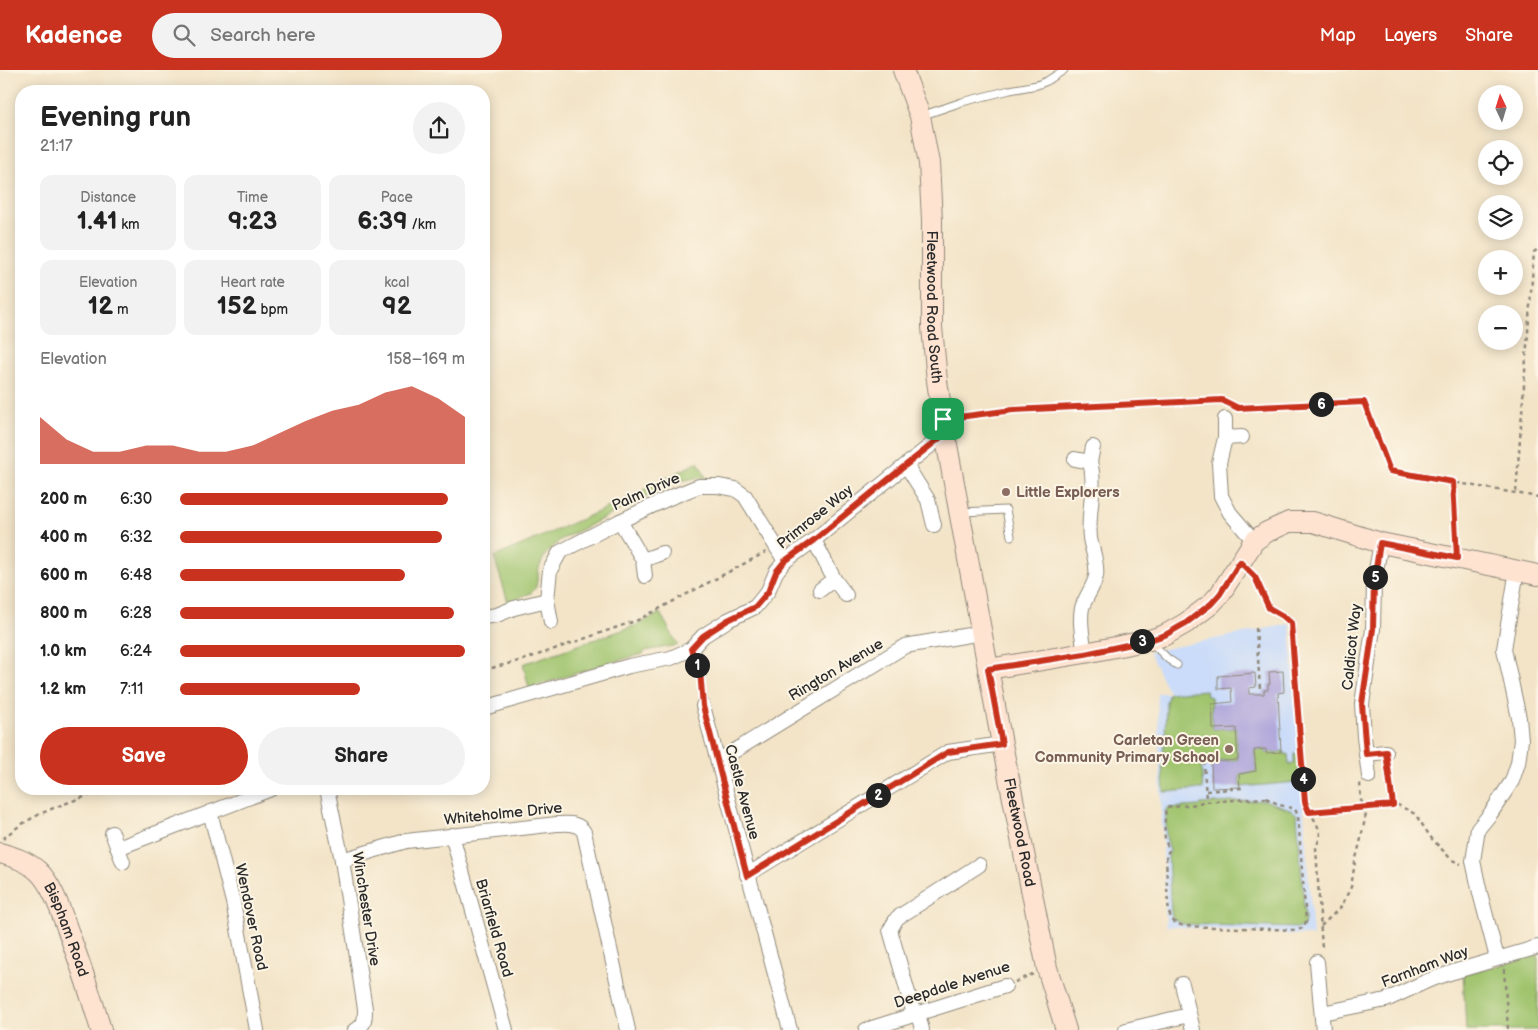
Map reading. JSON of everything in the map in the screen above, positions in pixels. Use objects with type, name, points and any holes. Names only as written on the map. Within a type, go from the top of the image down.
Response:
[{"type":"main road","name":"Fleetwood Road South","points":[[903,70],[920,116],[929,163],[932,220],[932,327],[936,381],[981,633]]},
{"type":"main road","points":[[988,669],[1085,654],[1165,635],[1186,623],[1211,604],[1220,594],[1254,540],[1289,522],[1313,522],[1380,543],[1538,574]]},
{"type":"main road","name":"Fleetwood Road","points":[[981,633],[1047,968],[1066,1030]]},
{"type":"main road","name":"Bispham Road","points":[[0,853],[17,858],[31,866],[39,872],[50,886],[88,986],[101,1030]]},
{"type":"street","points":[[1225,419],[1225,438],[1219,463],[1221,496],[1230,513],[1254,540]]},
{"type":"street","name":"Primrose Way","points":[[490,706],[629,666],[672,658],[691,649],[703,636],[728,620],[755,607],[768,592],[776,572],[785,561],[814,540],[906,465],[944,426]]},
{"type":"street","points":[[1225,438],[1242,437]]},
{"type":"street","points":[[1085,654],[1081,621],[1083,607],[1096,577],[1089,518],[1092,475],[1090,462],[1094,447]]},
{"type":"street","points":[[1074,459],[1090,462]]},
{"type":"street","points":[[906,465],[928,500],[934,525]]},
{"type":"street","name":"Palm Drive","points":[[551,622],[547,600],[550,570],[560,552],[620,521],[699,486],[718,486],[735,489],[745,496],[785,561]]},
{"type":"street","points":[[620,521],[644,560],[645,576]]},
{"type":"street","points":[[814,540],[834,579],[846,595]]},
{"type":"street","name":"Caldicot Way","points":[[1368,776],[1362,704],[1373,629],[1374,581],[1380,543]]},
{"type":"street","points":[[644,560],[662,553]]},
{"type":"street","points":[[1501,961],[1480,893],[1473,861],[1478,829],[1491,813],[1512,780],[1518,763],[1521,740],[1519,718],[1504,649],[1517,570]]},
{"type":"street","points":[[820,590],[834,579]]},
{"type":"street","points":[[490,616],[547,600]]},
{"type":"street","name":"Rington Avenue","points":[[718,761],[906,646],[981,633]]},
{"type":"street","points":[[691,649],[700,671]]},
{"type":"street","name":"Castle Avenue","points":[[703,706],[747,876],[790,1030]]},
{"type":"street","points":[[747,876],[948,752],[1002,744]]},
{"type":"street","points":[[1366,754],[1386,752]]},
{"type":"street","points":[[118,848],[254,795]]},
{"type":"street","name":"Winchester Drive","points":[[328,795],[342,860],[365,1009],[366,1020],[360,1028],[355,1030]]},
{"type":"street","name":"Wendover Road","points":[[210,812],[233,902],[257,1030]]},
{"type":"street","name":"Whiteholme Drive","points":[[342,860],[406,841],[557,824],[573,824],[581,827],[584,832],[628,1030]]},
{"type":"street","points":[[112,833],[123,862]]},
{"type":"street","name":"Briarfield Road","points":[[452,835],[506,1030]]},
{"type":"street","points":[[922,1030],[890,930],[897,918],[979,865]]},
{"type":"street","name":"Farnham Way","points":[[1322,1013],[1386,1000],[1427,981],[1501,961],[1538,948]]},
{"type":"street","points":[[1317,962],[1324,1030]]},
{"type":"street","points":[[1182,984],[1193,1030]]},
{"type":"street","name":"Deepdale Avenue","points":[[866,1030],[1005,986]]},
{"type":"street","points":[[1126,1030],[1189,1015]]},
{"type":"lane","points":[[920,116],[962,102],[1037,85],[1064,70]]},
{"type":"lane","points":[[959,513],[1006,510],[1011,536]]},
{"type":"lane","points":[[1150,640],[1168,660],[1177,665]]},
{"type":"path","points":[[1516,493],[1534,252],[1538,249]]},
{"type":"path","points":[[944,426],[1013,410],[1222,400],[1238,408],[1364,402],[1390,471],[1538,497]]},
{"type":"path","points":[[1453,482],[1457,558]]},
{"type":"path","points":[[490,668],[523,660],[638,620],[776,546]]},
{"type":"path","points":[[1240,562],[1255,577],[1269,608],[1291,623],[1305,802],[1319,828],[1320,836],[1316,848],[1323,957],[1317,962]]},
{"type":"path","points":[[1256,628],[1260,689]]},
{"type":"path","points":[[700,671],[703,706]]},
{"type":"path","points":[[1386,752],[1393,805]]},
{"type":"path","points":[[1204,761],[1206,802]]},
{"type":"path","points":[[1321,926],[1341,907],[1351,887],[1366,814],[1361,800],[1359,776],[1368,776]]},
{"type":"path","points":[[1206,791],[1242,788],[1243,786]]},
{"type":"path","points":[[0,842],[13,829],[30,818],[91,795]]},
{"type":"path","points":[[1266,798],[1280,805],[1291,807],[1297,812],[1305,926],[1301,929],[1184,926],[1177,924],[1172,919],[1169,908],[1166,855],[1169,851],[1164,838],[1166,808],[1206,802],[1266,798]]},
{"type":"path","points":[[1309,812],[1398,805],[1415,814],[1432,838],[1452,860],[1475,870]]},
{"type":"path","points":[[1501,961],[1508,1030]]},
{"type":"path","name":"Deepdale Avenue","points":[[1005,986],[1047,968]]},
{"type":"shaded area","name":"Carleton Green Community Primary School","points":[[1290,624],[1313,936],[1166,926],[1157,693],[1169,693],[1149,652]]},
{"type":"green space","points":[[698,462],[706,478],[676,482],[560,540],[545,555],[539,568],[536,587],[531,593],[520,597],[519,601],[508,602],[494,557],[614,505]]},
{"type":"green space","points":[[660,613],[678,645],[645,651],[643,654],[529,688],[523,664],[637,625]]},
{"type":"green space","points":[[1206,690],[1207,696],[1211,697],[1213,729],[1236,728],[1238,760],[1201,762],[1203,789],[1164,792],[1162,765],[1166,764],[1163,748],[1165,744],[1166,702],[1169,693]]},
{"type":"green space","points":[[1266,749],[1266,753],[1284,751],[1284,754],[1288,754],[1289,764],[1294,764],[1294,754],[1297,754],[1299,778],[1297,778],[1297,782],[1240,787],[1239,774],[1256,771],[1254,750]]},
{"type":"green space","points":[[1265,800],[1287,808],[1297,815],[1304,925],[1299,928],[1183,924],[1173,919],[1168,855],[1170,851],[1166,837],[1166,809],[1199,806],[1201,804]]},
{"type":"green space","points":[[1538,953],[1538,1030],[1466,1030],[1463,974],[1509,963]]},
{"type":"building","points":[[1283,671],[1284,692],[1278,693],[1281,752],[1266,753],[1266,749],[1254,750],[1256,771],[1239,774],[1240,787],[1212,788],[1211,762],[1238,760],[1236,728],[1213,729],[1212,704],[1232,702],[1231,688],[1218,689],[1218,676],[1255,673],[1256,687],[1249,688],[1249,694],[1264,694],[1264,690],[1268,690],[1268,684],[1270,684],[1269,672]]},
{"type":"place","name":"Little Explorers","points":[[1006,492]]},
{"type":"place","name":"Carleton Green Community Primary School","points":[[1229,749]]},
{"type":"route","points":[[1222,400],[1238,408],[1364,402],[1390,471],[1453,482],[1457,558],[1380,543],[1374,581],[1373,629],[1362,704],[1366,754],[1386,752],[1393,805],[1309,812],[1305,802],[1291,623],[1269,608],[1255,577],[1240,562],[1220,594],[1211,604],[1186,623],[1165,635],[1085,654],[988,669],[1002,744],[948,752],[747,876],[703,706],[700,671],[691,649],[703,636],[728,620],[755,607],[768,592],[776,572],[785,561],[814,540],[945,434],[943,419],[1013,410],[1222,400]]}]
